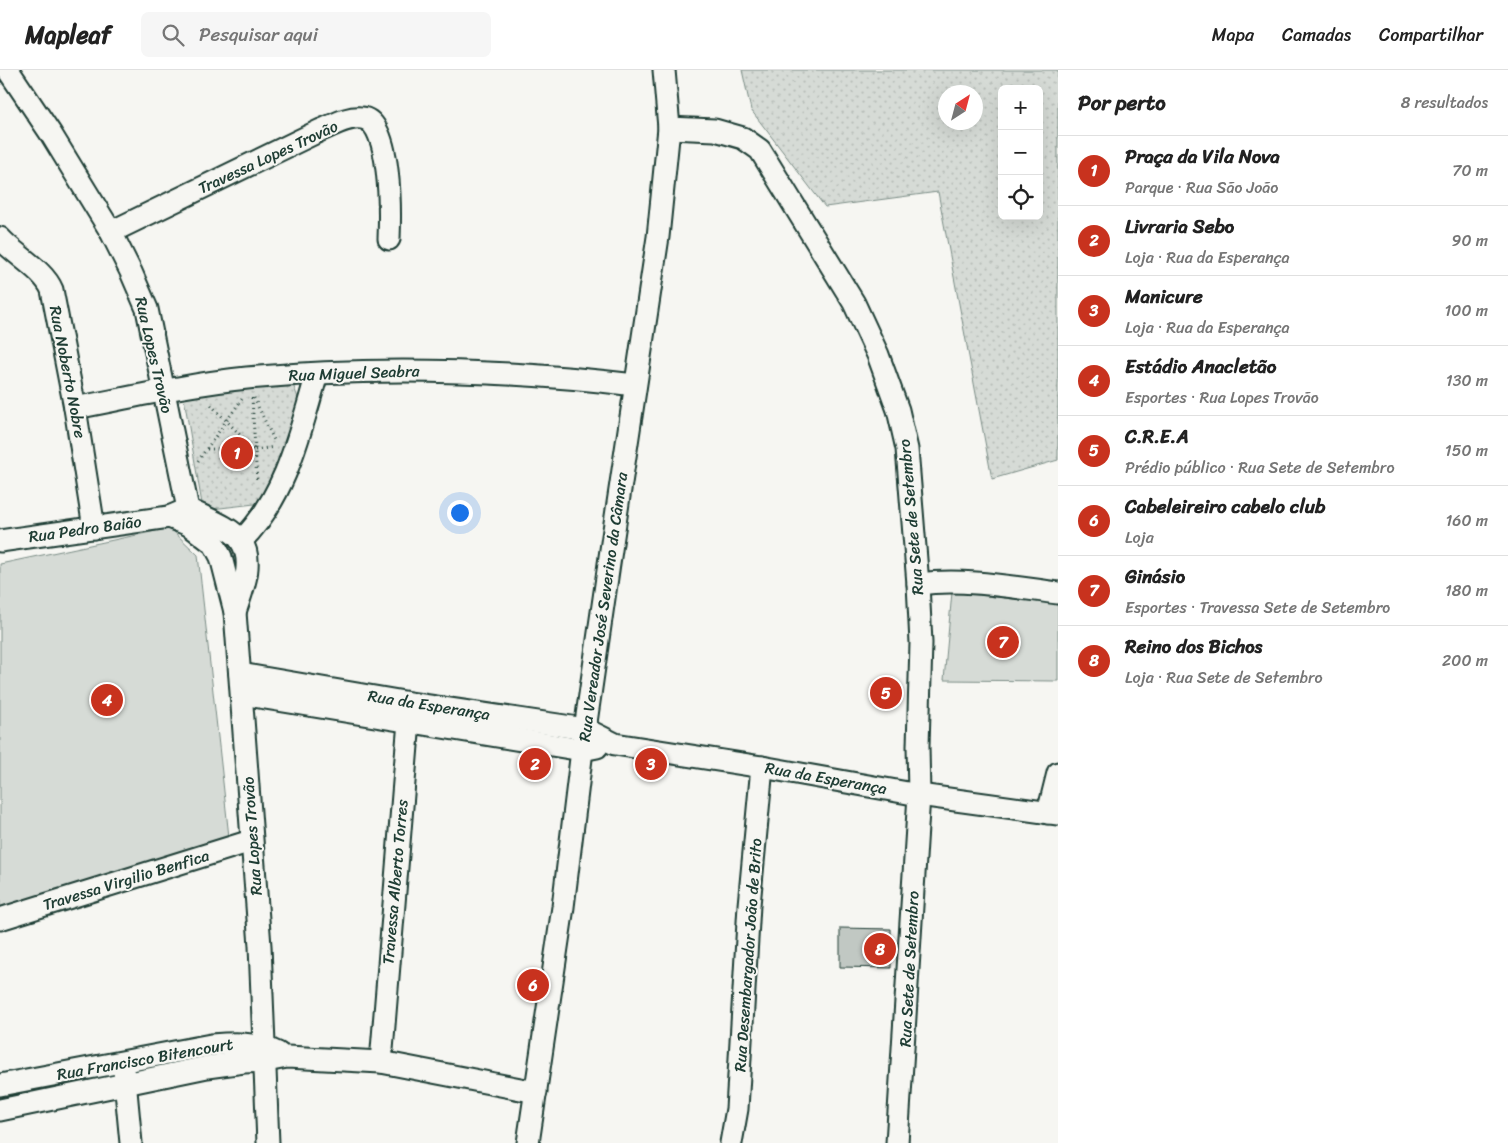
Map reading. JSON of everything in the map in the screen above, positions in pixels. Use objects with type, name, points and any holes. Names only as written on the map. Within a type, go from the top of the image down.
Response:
[{"type":"street","name":"Rua Lopes Trovão","points":[[8,70],[51,134],[111,232],[147,309],[164,391],[182,517]]},
{"type":"street","name":"Rua Vereador José Severino da Câmara","points":[[528,1143],[563,907],[585,729],[658,237],[669,128],[664,70]]},
{"type":"street","name":"Travessa Lopes Trovão","points":[[111,232],[321,130],[346,119],[361,118],[372,123],[377,130],[381,142],[390,200],[389,239]]},
{"type":"street","name":"Rua Sete de Setembro","points":[[669,128],[715,130],[743,138],[760,150],[854,303],[878,355],[898,410],[905,441],[911,490],[921,643],[918,746],[919,795],[898,1143]]},
{"type":"street","name":"Rua Noberto Nobre","points":[[0,238],[49,282],[52,290],[76,408],[94,528]]},
{"type":"street","name":"Rua Miguel Seabra","points":[[76,408],[246,378],[317,374],[422,370],[575,378],[635,385]]},
{"type":"street","points":[[241,541],[262,517],[270,504],[292,456],[317,374]]},
{"type":"street","points":[[182,517],[232,532],[241,541],[248,566],[235,612]]},
{"type":"street","points":[[182,517],[214,544],[221,558],[235,612]]},
{"type":"street","name":"Rua Pedro Baião","points":[[0,541],[182,517]]},
{"type":"street","points":[[918,584],[940,581],[967,582],[1058,593]]},
{"type":"street","name":"Rua Lopes Trovão","points":[[235,612],[260,946],[266,1054],[268,1143]]},
{"type":"street","name":"Rua da Esperança","points":[[241,684],[410,712],[582,750],[616,744]]},
{"type":"street","name":"Rua da Esperança","points":[[410,712],[585,729],[616,744],[762,767],[919,795],[1053,813]]},
{"type":"street","name":"Travessa Alberto Torres","points":[[380,1062],[410,712]]},
{"type":"street","name":"Rua Desembargador João de Brito","points":[[731,1143],[737,1109],[749,906],[762,767]]},
{"type":"street","points":[[1053,813],[1058,773]]},
{"type":"street","name":"Travessa Virgilio Benfica","points":[[0,919],[251,841]]},
{"type":"street","name":"Rua Francisco Bitencourt","points":[[0,1110],[211,1045],[240,1042],[266,1054],[287,1057],[380,1062],[536,1092]]},
{"type":"street","points":[[124,1073],[131,1143]]},
{"type":"street","name":"Rua Francisco Bitencourt","points":[[0,1085],[124,1073]]},
{"type":"path","points":[[258,489],[251,393],[278,446]]},
{"type":"path","points":[[196,452],[198,462],[246,394],[236,396]]},
{"type":"path","points":[[216,399],[206,400],[255,450]]},
{"type":"path","points":[[274,455],[281,437]]},
{"type":"path","points":[[207,449],[255,450],[278,446]]},
{"type":"shaded area","points":[[742,70],[1058,70],[1058,460],[992,479],[938,192],[825,207],[751,110]]},
{"type":"shaded area","points":[[292,382],[300,403],[263,503],[203,510],[184,398]]},
{"type":"shaded area","points":[[170,528],[198,555],[229,837],[0,908],[0,564]]},
{"type":"shaded area","points":[[952,592],[1058,604],[1058,681],[944,680]]},
{"type":"building","points":[[840,928],[891,929],[891,968],[840,967]]},
{"type":"place","name":"Praça da Vila Nova","points":[[237,453]]},
{"type":"place","name":"Ginásio","points":[[1003,642]]},
{"type":"place","name":"C.R.E.A","points":[[886,693]]},
{"type":"place","name":"Estádio Anacletão","points":[[107,700]]},
{"type":"place","name":"Livraria Sebo","points":[[535,764]]},
{"type":"place","name":"Manicure","points":[[651,764]]},
{"type":"place","name":"Reino dos Bichos","points":[[880,949]]},
{"type":"place","name":"Cabeleireiro cabelo club","points":[[533,985]]}]
